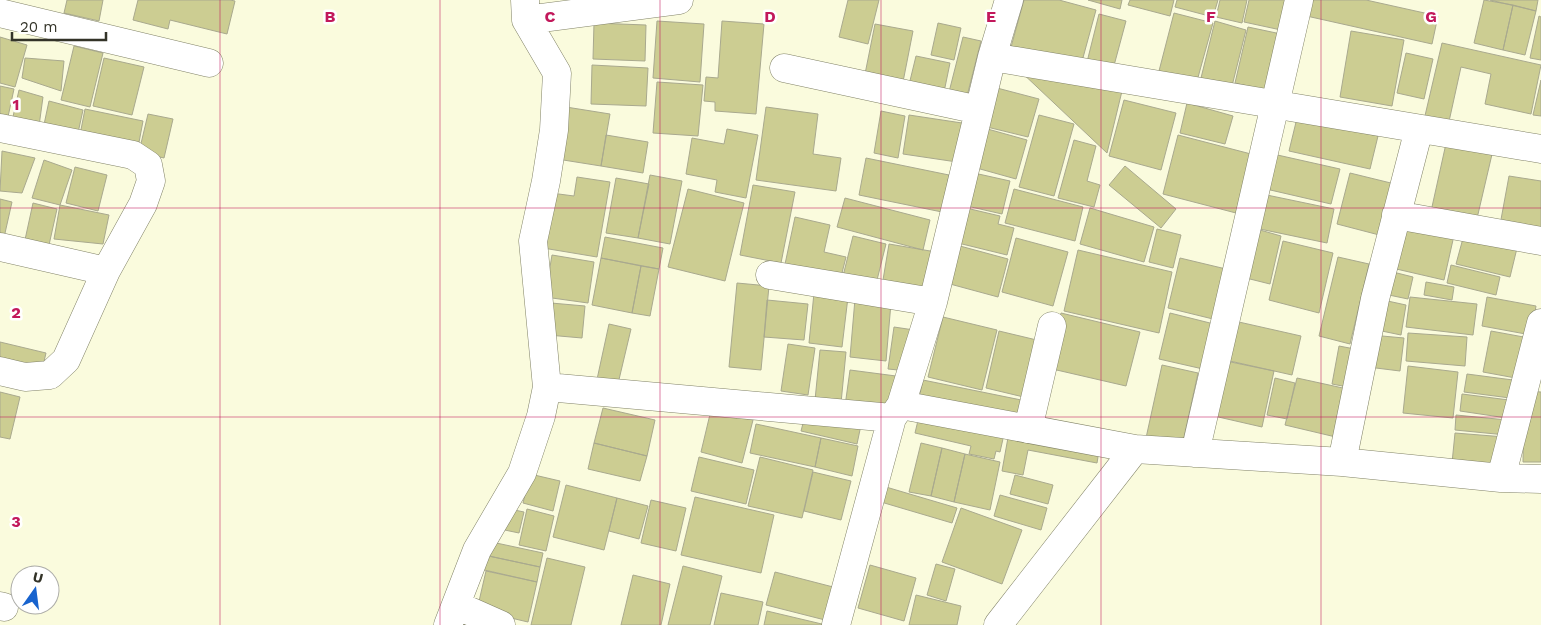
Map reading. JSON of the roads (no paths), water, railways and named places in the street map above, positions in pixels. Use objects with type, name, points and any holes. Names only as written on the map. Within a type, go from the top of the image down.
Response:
[{"type":"street","points":[[501,625],[452,615],[477,550],[522,473],[541,416],[547,387],[533,241],[552,139],[556,74],[526,10],[679,0]]},
{"type":"street","points":[[836,625],[897,412],[933,302],[992,57],[1009,0]]},
{"type":"street","points":[[1195,453],[1299,0]]},
{"type":"street","points":[[0,13],[209,63]]},
{"type":"street","points":[[992,57],[1541,149]]},
{"type":"street","points":[[784,68],[979,110]]},
{"type":"street","points":[[0,128],[133,155],[148,165],[151,181],[143,204],[106,271],[66,360],[50,374],[25,377],[0,370]]},
{"type":"street","points":[[1342,462],[1376,300],[1418,129]]},
{"type":"street","points":[[1396,215],[1541,241]]},
{"type":"street","points":[[0,247],[106,271]]},
{"type":"street","points":[[770,275],[933,302]]},
{"type":"street","points":[[1500,478],[1541,323]]},
{"type":"street","points":[[1028,429],[1052,326]]},
{"type":"street","points":[[547,387],[897,412],[1028,429],[1135,449],[1342,462],[1500,478],[1541,479]]},
{"type":"street","points":[[998,625],[1135,449]]}]
